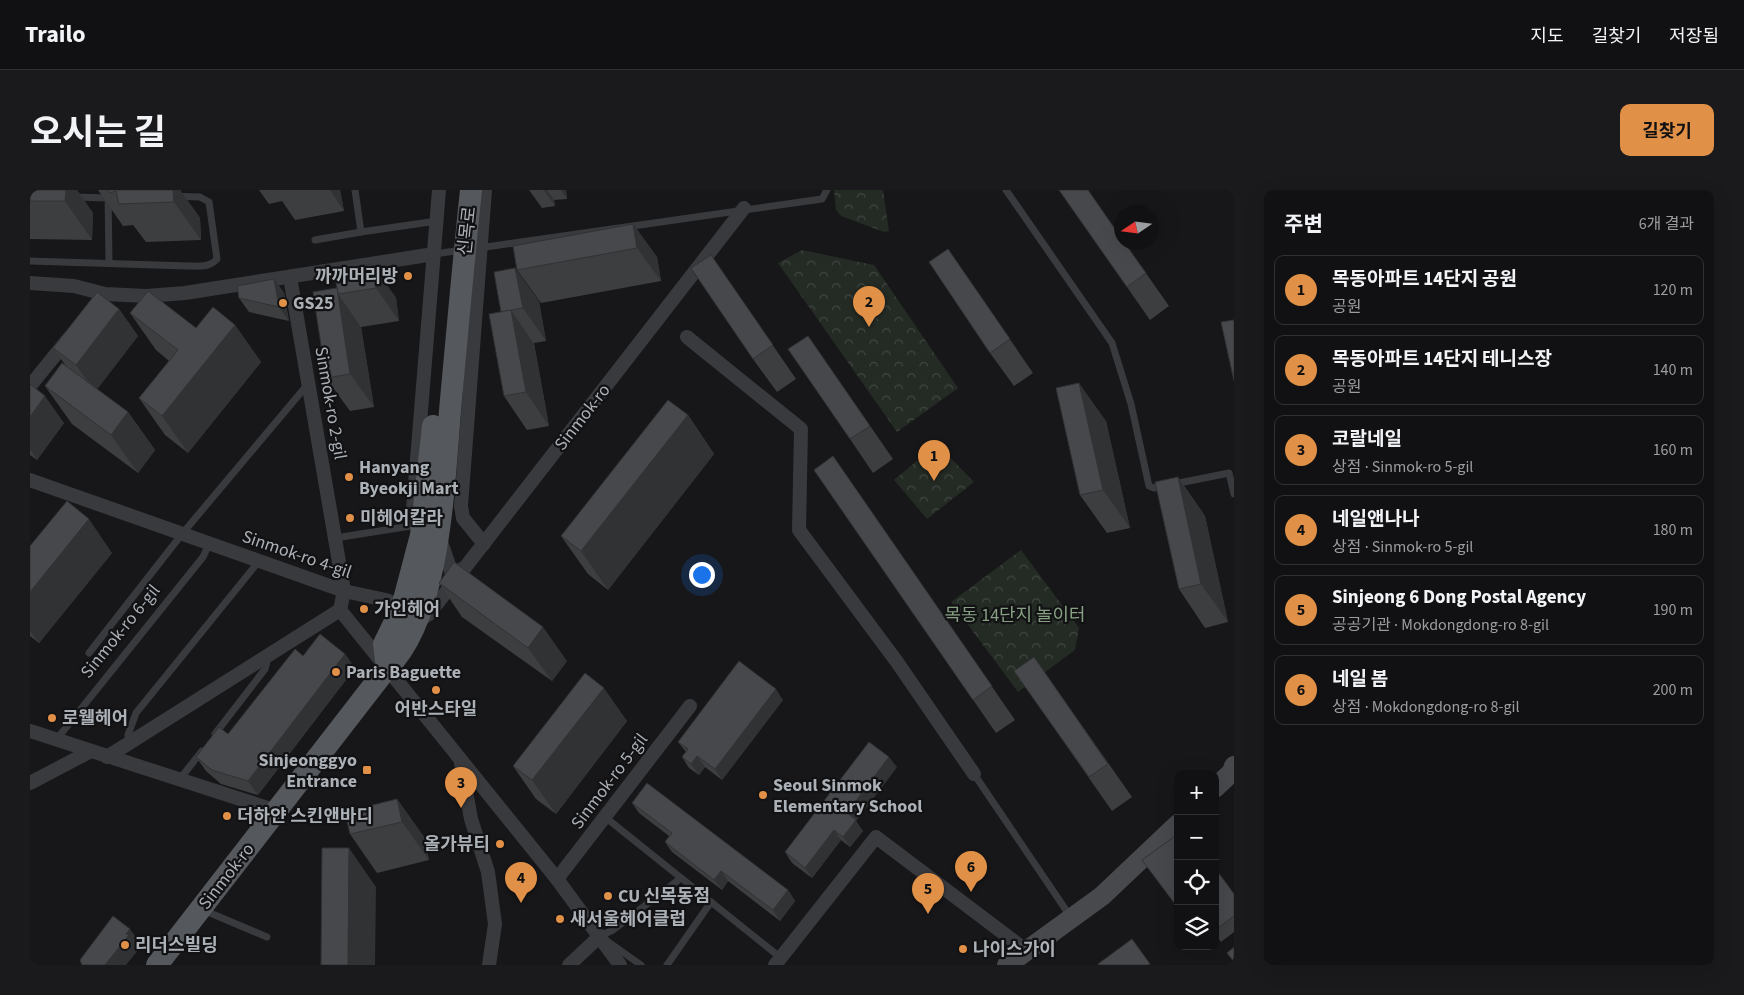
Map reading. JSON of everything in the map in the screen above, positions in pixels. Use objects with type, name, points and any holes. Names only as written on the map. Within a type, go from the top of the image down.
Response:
[{"type":"main road","name":"신목로","points":[[456,271],[457,190]]},
{"type":"main road","name":"신목로","points":[[456,271],[471,190]]},
{"type":"main road","name":"Sinmok-ro","points":[[157,965],[387,668],[384,644],[424,598],[438,532],[456,271]]},
{"type":"main road","name":"Sinmok-ro","points":[[409,615],[416,548],[421,535],[456,271]]},
{"type":"street","points":[[416,548],[411,526],[439,190]]},
{"type":"street","points":[[484,544],[463,518],[461,506],[485,190]]},
{"type":"street","name":"Sinmok-ro","points":[[409,615],[429,614],[744,208]]},
{"type":"street","points":[[30,283],[74,286],[105,294],[146,296],[186,293],[434,254]]},
{"type":"street","name":"Sinmok-ro 2-gil","points":[[290,277],[344,590],[340,610]]},
{"type":"street","points":[[92,310],[105,294]]},
{"type":"street","points":[[30,386],[80,325]]},
{"type":"street","points":[[686,337],[800,429],[799,530],[897,662],[974,774]]},
{"type":"street","name":"Sinmok-ro 4-gil","points":[[30,480],[344,590],[386,600],[409,615]]},
{"type":"street","points":[[438,532],[448,568],[454,573],[464,568]]},
{"type":"street","points":[[107,757],[340,610],[557,880],[620,965]]},
{"type":"street","name":"Sinmok-ro 5-gil","points":[[557,880],[690,706]]},
{"type":"street","points":[[30,731],[89,752],[277,811]]},
{"type":"street","points":[[30,782],[89,752]]},
{"type":"street","points":[[461,760],[471,820],[488,872],[495,924],[489,965]]},
{"type":"street","points":[[1219,784],[1233,771]]},
{"type":"street","points":[[1007,965],[1102,896],[1174,828]]},
{"type":"street","points":[[778,961],[876,837],[1027,951]]},
{"type":"street","points":[[569,965],[600,936]]},
{"type":"lane","points":[[30,261],[204,267],[212,264],[217,258],[209,202],[191,193],[167,196],[167,190]]},
{"type":"lane","points":[[355,190],[361,232]]},
{"type":"lane","points":[[434,254],[744,208],[822,199],[827,190]]},
{"type":"lane","points":[[1006,190],[1112,343],[1131,404],[1150,486],[1154,488],[1229,473],[1234,494]]},
{"type":"lane","points":[[63,197],[108,194],[109,263]]},
{"type":"lane","points":[[315,240],[437,221]]},
{"type":"lane","points":[[89,653],[182,534],[308,383]]},
{"type":"lane","points":[[335,538],[411,526]]},
{"type":"lane","name":"Sinmok-ro 6-gil","points":[[56,740],[203,557],[209,544]]},
{"type":"lane","points":[[129,744],[128,735],[136,713],[259,561]]},
{"type":"lane","points":[[179,780],[265,669],[268,656]]},
{"type":"lane","points":[[974,774],[1072,918]]},
{"type":"lane","points":[[605,817],[711,902],[778,961]]},
{"type":"lane","points":[[641,965],[600,936],[613,930],[681,878]]},
{"type":"lane","points":[[667,965],[711,902]]},
{"type":"lane","points":[[200,909],[267,937]]},
{"type":"green space","points":[[834,190],[883,190],[889,231],[884,232],[841,216],[836,210]]},
{"type":"green space","points":[[802,250],[874,265],[958,388],[897,432],[778,263]]},
{"type":"green space","points":[[937,444],[974,482],[927,519],[894,480]]},
{"type":"green space","name":"목동 14단지 놀이터","points":[[1021,550],[1079,628],[1075,650],[1018,692],[951,602]]},
{"type":"building","points":[[30,190],[66,190],[65,201],[30,201]]},
{"type":"building","points":[[108,190],[173,190],[174,202],[119,204],[116,191],[110,193]]},
{"type":"building","points":[[1059,190],[1088,190],[1114,227],[1114,250],[1130,250],[1146,273],[1127,287]]},
{"type":"building","points":[[633,224],[637,248],[517,270],[513,246]]},
{"type":"building","points":[[948,249],[1010,339],[990,353],[929,262]]},
{"type":"building","points":[[711,255],[773,345],[753,359],[691,268]]},
{"type":"building","points":[[372,264],[376,288],[338,294],[334,270]]},
{"type":"building","points":[[515,268],[523,308],[501,312],[494,272]]},
{"type":"building","points":[[274,279],[279,307],[239,298],[237,286]]},
{"type":"building","points":[[337,288],[350,374],[326,378],[313,292]]},
{"type":"building","points":[[148,291],[196,328],[213,307],[235,325],[162,416],[139,398],[178,350],[130,313]]},
{"type":"building","points":[[97,292],[119,309],[76,365],[53,348]]},
{"type":"building","points":[[511,310],[526,392],[504,396],[489,314]]},
{"type":"building","points":[[1234,320],[1234,381],[1221,322]]},
{"type":"building","points":[[808,336],[870,426],[850,439],[788,349]]},
{"type":"building","points":[[62,363],[128,412],[111,435],[45,386]]},
{"type":"building","points":[[1079,383],[1103,490],[1080,495],[1056,388]]},
{"type":"building","points":[[30,384],[45,396],[30,417]]},
{"type":"building","points":[[668,400],[688,415],[581,551],[561,536]]},
{"type":"building","points":[[833,456],[992,686],[973,700],[814,470]]},
{"type":"building","points":[[1178,477],[1201,584],[1179,589],[1155,482]]},
{"type":"building","points":[[67,501],[89,519],[30,592],[30,546]]},
{"type":"building","points":[[454,562],[543,627],[528,648],[439,583]]},
{"type":"building","points":[[320,634],[345,654],[248,781],[212,770],[196,757],[219,727],[228,734],[295,649],[303,656]]},
{"type":"building","points":[[1034,657],[1108,764],[1089,777],[1014,671]]},
{"type":"building","points":[[739,661],[776,689],[715,769],[697,756],[691,764],[682,757],[688,749],[678,742]]},
{"type":"building","points":[[585,673],[604,688],[532,780],[513,766]]},
{"type":"building","points":[[869,742],[889,757],[847,813],[856,820],[843,837],[834,830],[805,868],[785,852]]},
{"type":"building","points":[[647,783],[788,890],[773,910],[721,871],[714,880],[665,842],[672,833],[632,803]]},
{"type":"building","points":[[397,799],[402,822],[350,834],[345,812]]},
{"type":"building","points":[[1174,837],[1174,903],[1142,860]]},
{"type":"building","points":[[322,848],[349,848],[348,965],[321,965]]},
{"type":"building","points":[[1219,873],[1234,894],[1234,916],[1219,927]]},
{"type":"building","points":[[113,916],[130,929],[126,934],[129,935],[105,965],[82,965],[80,960]]},
{"type":"building","points":[[1132,939],[1150,964],[1098,964]]},
{"type":"building","points":[[1234,947],[1234,962],[1227,953]]},
{"type":"place","name":"까까머리방","points":[[408,276]]},
{"type":"place","name":"GS25","points":[[283,303]]},
{"type":"place","name":"목동아파트 14단지 테니스장","points":[[869,327]]},
{"type":"place","name":"Hanyang Byeokji Mart","points":[[349,477]]},
{"type":"place","name":"목동아파트 14단지 공원","points":[[934,481]]},
{"type":"place","name":"미헤어칼라","points":[[350,518]]},
{"type":"place","name":"가인헤어","points":[[364,609]]},
{"type":"place","name":"Paris Baguette","points":[[336,672]]},
{"type":"place","name":"어반스타일","points":[[436,690]]},
{"type":"place","name":"로웰헤어","points":[[52,718]]},
{"type":"place","name":"Sinjeonggyo Entrance","points":[[367,770]]},
{"type":"place","name":"Seoul Sinmok Elementary School","points":[[763,795]]},
{"type":"place","name":"코랄네일","points":[[461,808]]},
{"type":"place","name":"더하얀 스킨앤바디","points":[[227,816]]},
{"type":"place","name":"올가뷰티","points":[[500,844]]},
{"type":"place","name":"네일 봄","points":[[971,892]]},
{"type":"place","name":"CU 신목동점","points":[[608,896]]},
{"type":"place","name":"네일앤나나","points":[[521,903]]},
{"type":"place","name":"Sinjeong 6 Dong Postal Agency","points":[[928,914]]},
{"type":"place","name":"새서울헤어클럽","points":[[560,919]]},
{"type":"place","name":"리더스빌딩","points":[[125,945]]},
{"type":"place","name":"나이스가이","points":[[963,949]]}]
